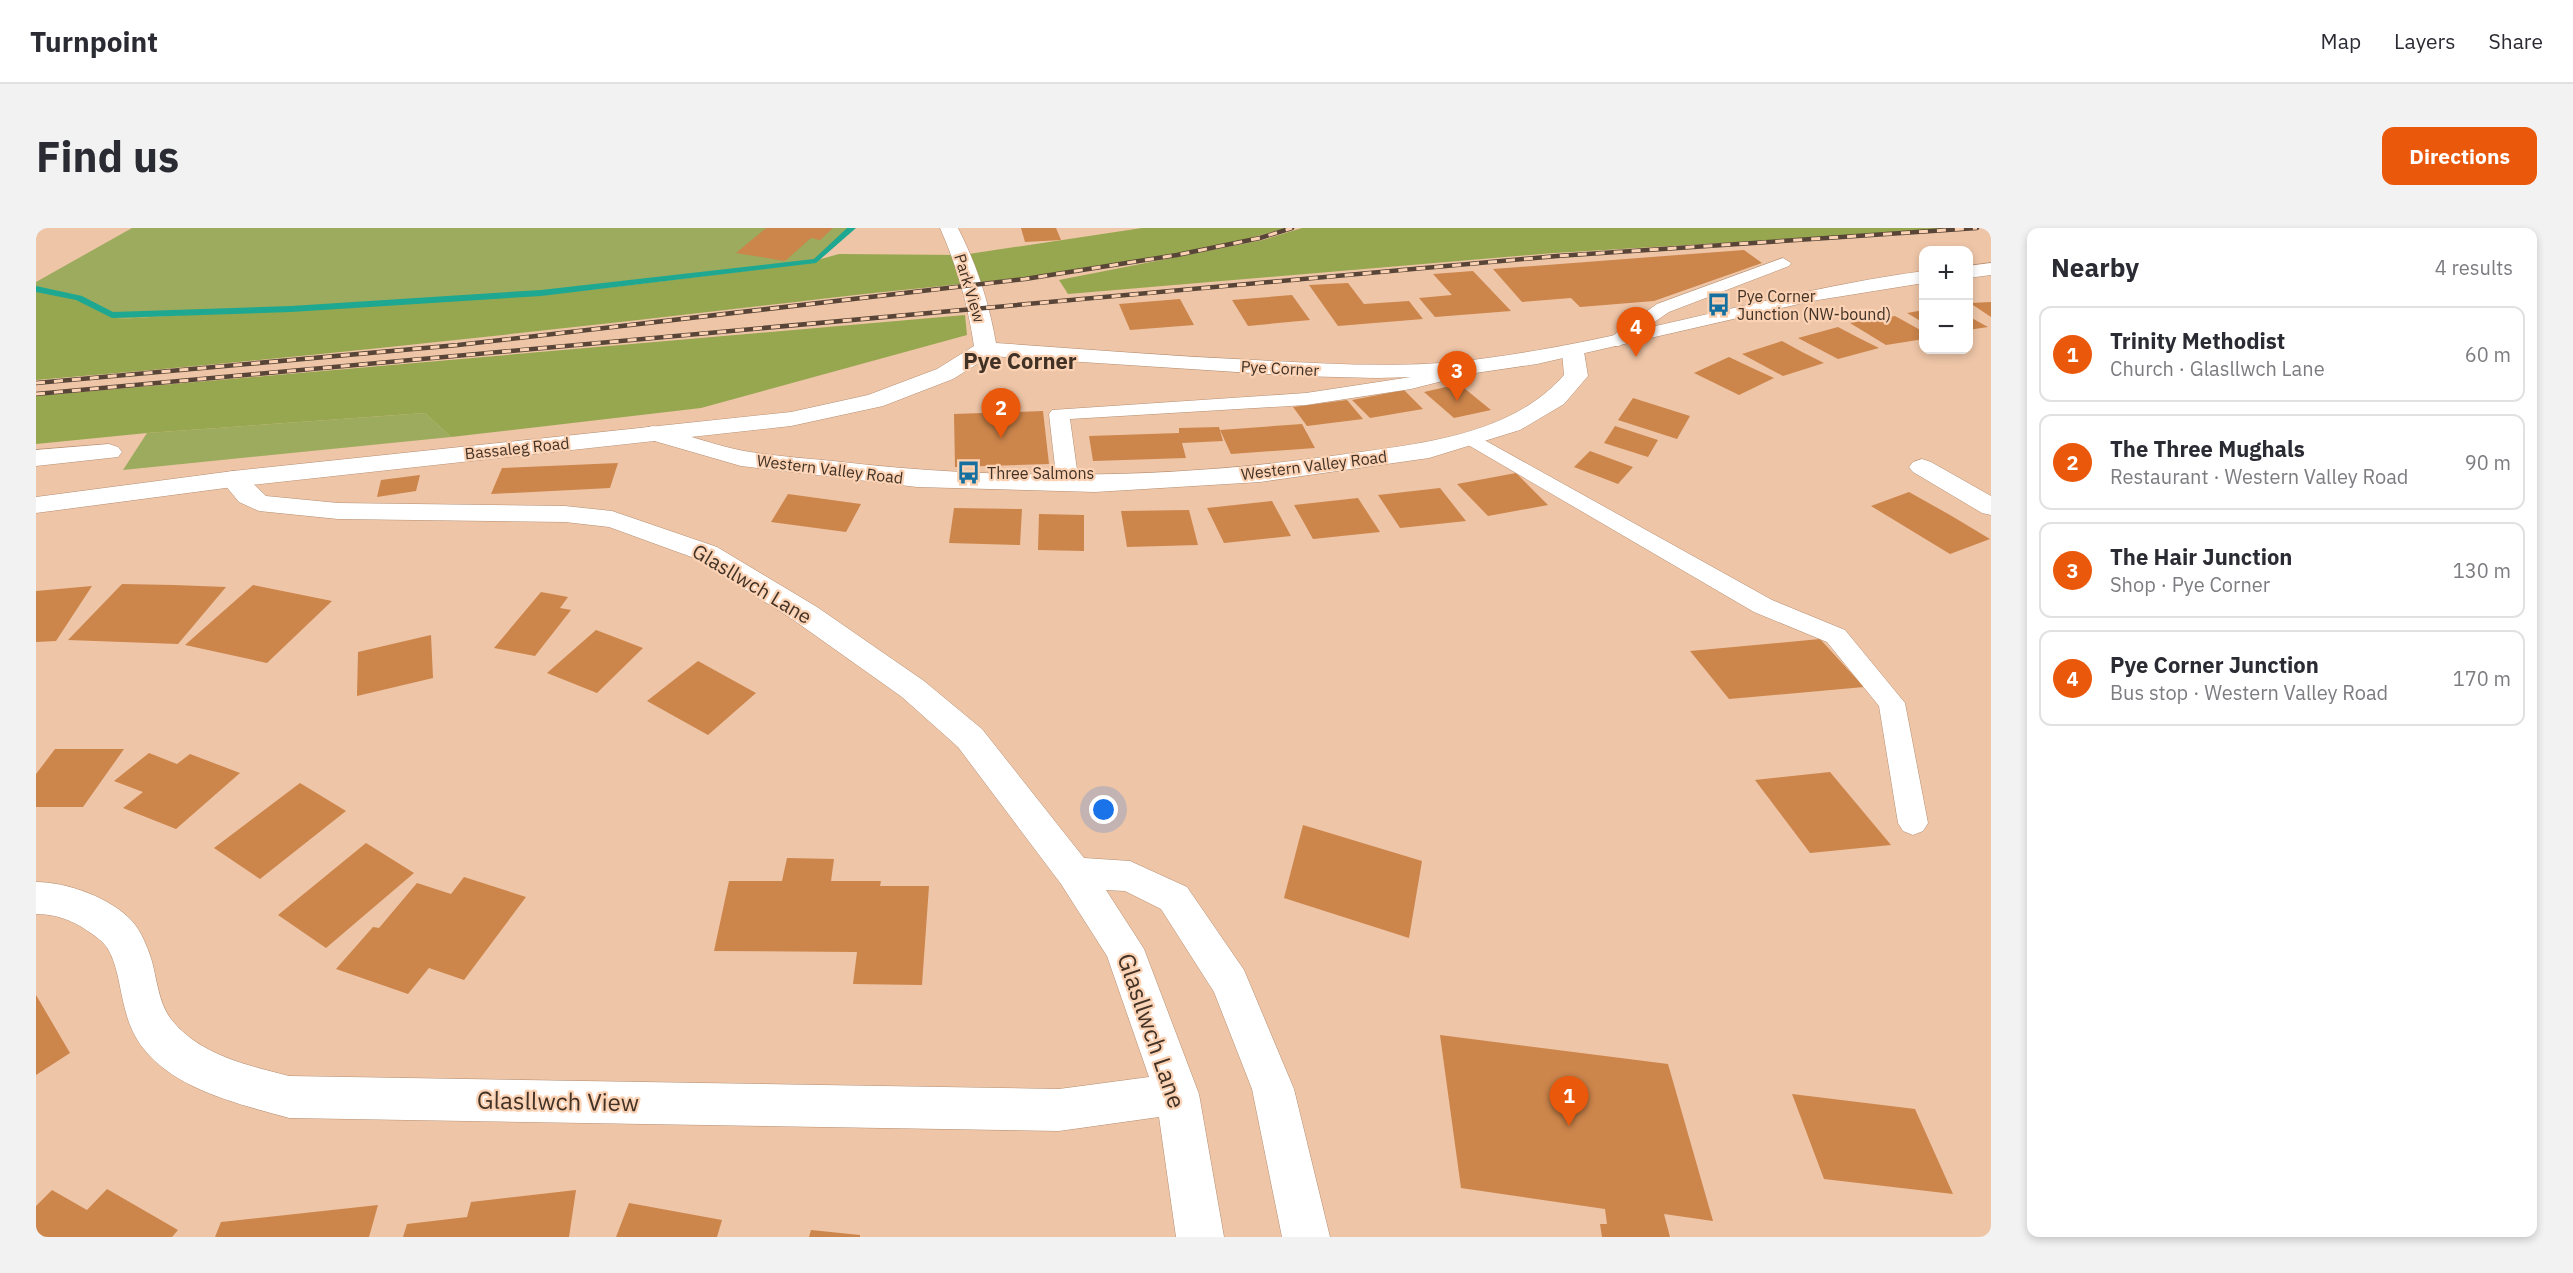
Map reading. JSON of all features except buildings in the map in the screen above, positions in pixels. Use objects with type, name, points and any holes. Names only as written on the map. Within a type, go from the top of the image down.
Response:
[{"type":"street","name":"Park View","points":[[950,228],[962,255],[975,297],[986,349]]},
{"type":"street","points":[[1973,271],[1991,269]]},
{"type":"street","points":[[1573,352],[1792,299],[1919,278]]},
{"type":"street","name":"Pye Corner","points":[[986,349],[1348,372],[1478,366],[1573,352]]},
{"type":"street","name":"Bassaleg Road","points":[[36,505],[233,479],[791,418],[875,401],[945,374],[986,349]]},
{"type":"street","name":"Western Valley Road","points":[[653,434],[741,458],[917,479],[1095,484],[1260,474],[1428,450],[1511,425],[1556,399],[1575,376],[1573,352]]},
{"type":"street","points":[[36,458],[110,452]]},
{"type":"street","points":[[1922,467],[1991,507]]},
{"type":"street","name":"Glasllwch Lane","points":[[233,479],[248,496],[259,503],[338,511],[565,514],[612,519],[661,535],[707,554],[806,614],[913,689],[970,738],[1074,873],[1124,949],[1177,1094],[1200,1237]]},
{"type":"street","points":[[1074,873],[1130,876],[1174,898],[1230,983],[1273,1089],[1306,1237]]},
{"type":"street","name":"Glasllwch View","points":[[36,898],[72,904],[105,920],[126,944],[138,995],[149,1023],[167,1045],[219,1078],[289,1097],[1059,1110],[1177,1094]]},
{"type":"lane","points":[[1613,342],[1663,308],[1783,263]]},
{"type":"lane","points":[[1068,483],[1059,414],[1306,399],[1412,383],[1478,366]]},
{"type":"lane","points":[[1470,438],[1763,606],[1836,636],[1892,703],[1913,824]]},
{"type":"green space","points":[[132,228],[852,228],[816,261],[589,290],[119,319],[94,301],[36,289],[36,282]]},
{"type":"green space","points":[[1142,228],[1285,228],[1174,255],[1059,273],[433,342],[36,380],[36,289],[94,301],[119,319],[589,290],[803,264],[839,254],[962,255]]},
{"type":"green space","points":[[1302,228],[1974,228],[1554,253],[1068,294],[1059,280],[1263,240]]},
{"type":"green space","points":[[965,315],[967,335],[701,408],[451,437],[425,413],[147,433],[36,444],[36,396]]},
{"type":"green space","points":[[425,413],[451,437],[123,470],[147,433]]},
{"type":"waterway","points":[[36,289],[79,298],[112,315],[291,309],[541,293],[816,261],[852,228]]},
{"type":"railway","points":[[36,383],[458,345],[1025,279],[1177,255],[1260,238],[1292,228]]},
{"type":"railway","points":[[36,394],[1557,256],[1977,228]]},
{"type":"place","name":"Pye Corner Junction (NW-bound)","points":[[1719,305]]},
{"type":"place","name":"Pye Corner Junction","points":[[1636,357]]},
{"type":"place","name":"The Hair Junction","points":[[1457,401]]},
{"type":"place","name":"The Three Mughals","points":[[1001,438]]},
{"type":"place","name":"Three Salmons","points":[[969,473]]},
{"type":"place","name":"Trinity Methodist","points":[[1569,1126]]},
{"type":"district","name":"Pye Corner","points":[[1020,361]]}]
